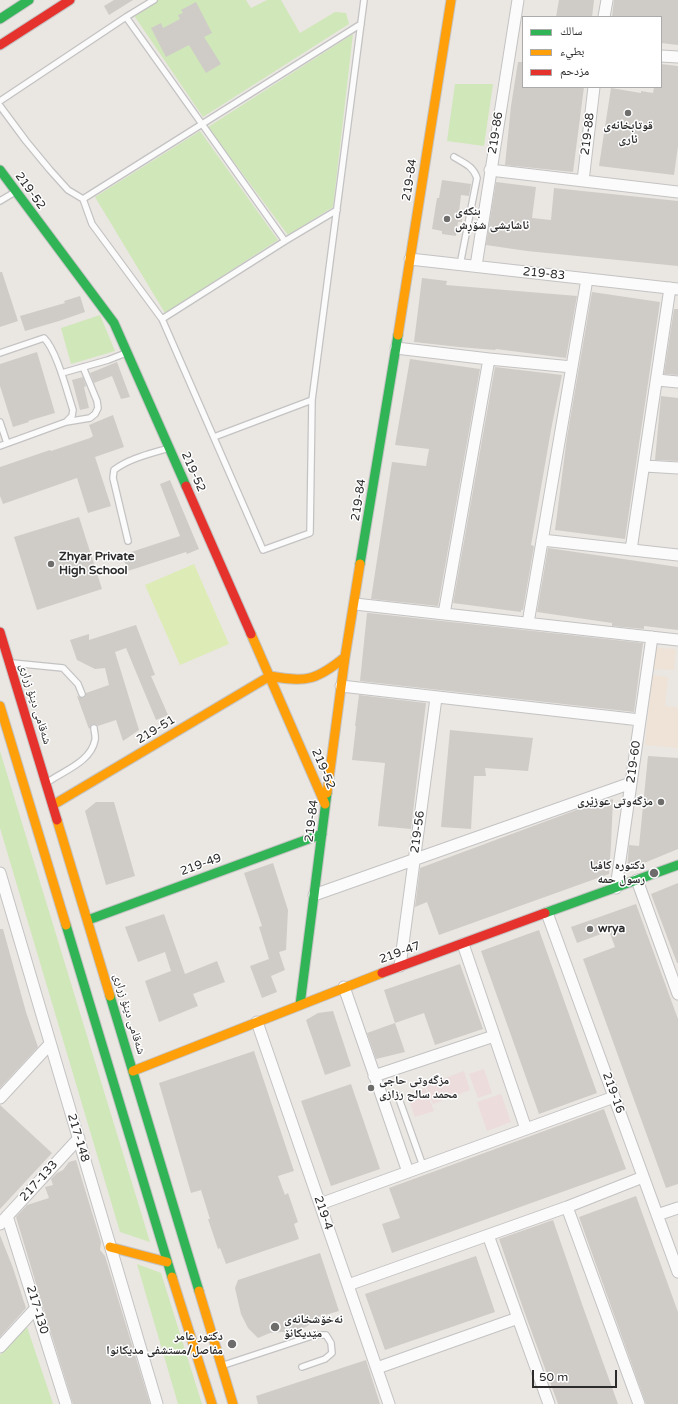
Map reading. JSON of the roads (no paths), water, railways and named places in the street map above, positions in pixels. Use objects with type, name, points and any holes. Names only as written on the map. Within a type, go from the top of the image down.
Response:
[{"type":"street","points":[[0,19],[29,0]]},
{"type":"street","points":[[0,45],[70,0]]},
{"type":"street","name":"219-84","points":[[300,1005],[345,657],[355,604],[451,0]]},
{"type":"street","name":"219-86","points":[[476,266],[518,0]]},
{"type":"street","points":[[604,16],[607,0]]},
{"type":"street","points":[[662,56],[678,58]]},
{"type":"street","name":"219-88","points":[[583,181],[594,88]]},
{"type":"street","name":"219-52","points":[[0,170],[114,323],[326,806]]},
{"type":"street","points":[[490,170],[678,192]]},
{"type":"street","name":"219-83","points":[[410,259],[674,289]]},
{"type":"street","points":[[528,623],[587,279]]},
{"type":"street","points":[[631,550],[657,380],[674,289]]},
{"type":"street","points":[[396,348],[572,367]]},
{"type":"street","points":[[444,614],[489,359]]},
{"type":"street","points":[[657,380],[678,382]]},
{"type":"street","points":[[645,466],[678,468]]},
{"type":"street","points":[[542,540],[678,555]]},
{"type":"street","points":[[355,604],[678,640]]},
{"type":"street","name":"شەقامی دینۆ زراری","points":[[0,632],[47,783],[233,1404]]},
{"type":"street","name":"219-60","points":[[616,888],[652,637]]},
{"type":"street","points":[[270,676],[286,680],[305,680],[317,677],[328,671],[345,657]]},
{"type":"street","name":"219-51","points":[[53,805],[270,676]]},
{"type":"street","points":[[341,686],[640,720]]},
{"type":"street","name":"219-56","points":[[400,966],[436,698]]},
{"type":"street","points":[[0,706],[212,1404]]},
{"type":"street","points":[[314,895],[631,783]]},
{"type":"street","name":"219-49","points":[[88,920],[322,834]]},
{"type":"street","name":"219-47","points":[[133,1070],[344,987],[678,865]]},
{"type":"street","name":"217-148","points":[[0,873],[156,1404]]},
{"type":"street","points":[[637,880],[678,994]]},
{"type":"street","name":"219-16","points":[[547,913],[678,1272]]},
{"type":"street","points":[[463,944],[526,1129]]},
{"type":"street","points":[[344,987],[408,1172]]},
{"type":"street","name":"219-4","points":[[257,1022],[389,1404]]},
{"type":"street","points":[[374,1076],[494,1036]]},
{"type":"street","points":[[0,1098],[50,1044]]},
{"type":"street","points":[[320,1204],[614,1097]]},
{"type":"street","name":"217-133","points":[[4,1220],[79,1138]]},
{"type":"street","points":[[348,1286],[567,1207],[643,1177]]},
{"type":"street","points":[[567,1207],[639,1404]]},
{"type":"street","points":[[657,1215],[678,1208]]},
{"type":"street","name":"217-130","points":[[4,1220],[36,1308],[66,1404]]},
{"type":"street","points":[[488,1236],[549,1404]]},
{"type":"street","points":[[110,1247],[168,1262]]},
{"type":"street","points":[[0,1347],[36,1308]]},
{"type":"street","points":[[377,1368],[518,1318]]},
{"type":"lane","points":[[0,101],[154,0]]},
{"type":"lane","points":[[0,106],[50,170],[68,190],[83,199],[92,224],[162,319],[263,550],[310,533],[312,400],[364,0]]},
{"type":"lane","points":[[126,17],[284,241]]},
{"type":"lane","points":[[83,199],[362,24]]},
{"type":"lane","points":[[454,157],[468,165],[474,171],[477,178],[460,265]]},
{"type":"lane","points":[[0,201],[15,191]]},
{"type":"lane","points":[[162,319],[284,241],[337,210]]},
{"type":"lane","points":[[0,353],[44,338],[48,343],[62,373],[73,410],[72,416],[66,422]]},
{"type":"lane","points":[[62,373],[128,353]]},
{"type":"lane","points":[[0,446],[66,422],[90,418],[95,414],[98,408],[97,401],[83,367]]},
{"type":"lane","points":[[214,437],[312,400]]},
{"type":"lane","points":[[0,422],[7,444]]},
{"type":"lane","points":[[128,541],[113,478],[114,470],[131,460],[169,448]]},
{"type":"lane","points":[[10,663],[63,668],[78,684],[82,694]]},
{"type":"lane","points":[[47,783],[79,763],[90,752],[95,740],[94,728]]},
{"type":"lane","points":[[398,1096],[423,1166]]},
{"type":"lane","points":[[222,1366],[315,1335],[326,1335],[331,1343],[332,1353],[325,1359],[302,1368]]},
{"type":"place","name":"قوتابخانەی ئاری","points":[[628,113]]},
{"type":"place","name":"بنکەی ئاشایشی شۆڕش","points":[[447,219]]},
{"type":"place","name":"Zhyar Private High School","points":[[51,564]]},
{"type":"place","name":"مزگه‌وتی عوزێری","points":[[661,802]]},
{"type":"place","name":"دکتورە کافیا رسول حمە","points":[[654,873]]},
{"type":"place","name":"wrya","points":[[590,929]]},
{"type":"place","name":"مزگەوتی حاجی محمد سالح رزازی","points":[[371,1088]]},
{"type":"place","name":"نەخۆشخانەی مێدیکانۆ","points":[[275,1327]]},
{"type":"place","name":"دكتور عامر مفاصل/مستشفى مديكانوا","points":[[232,1344]]}]
